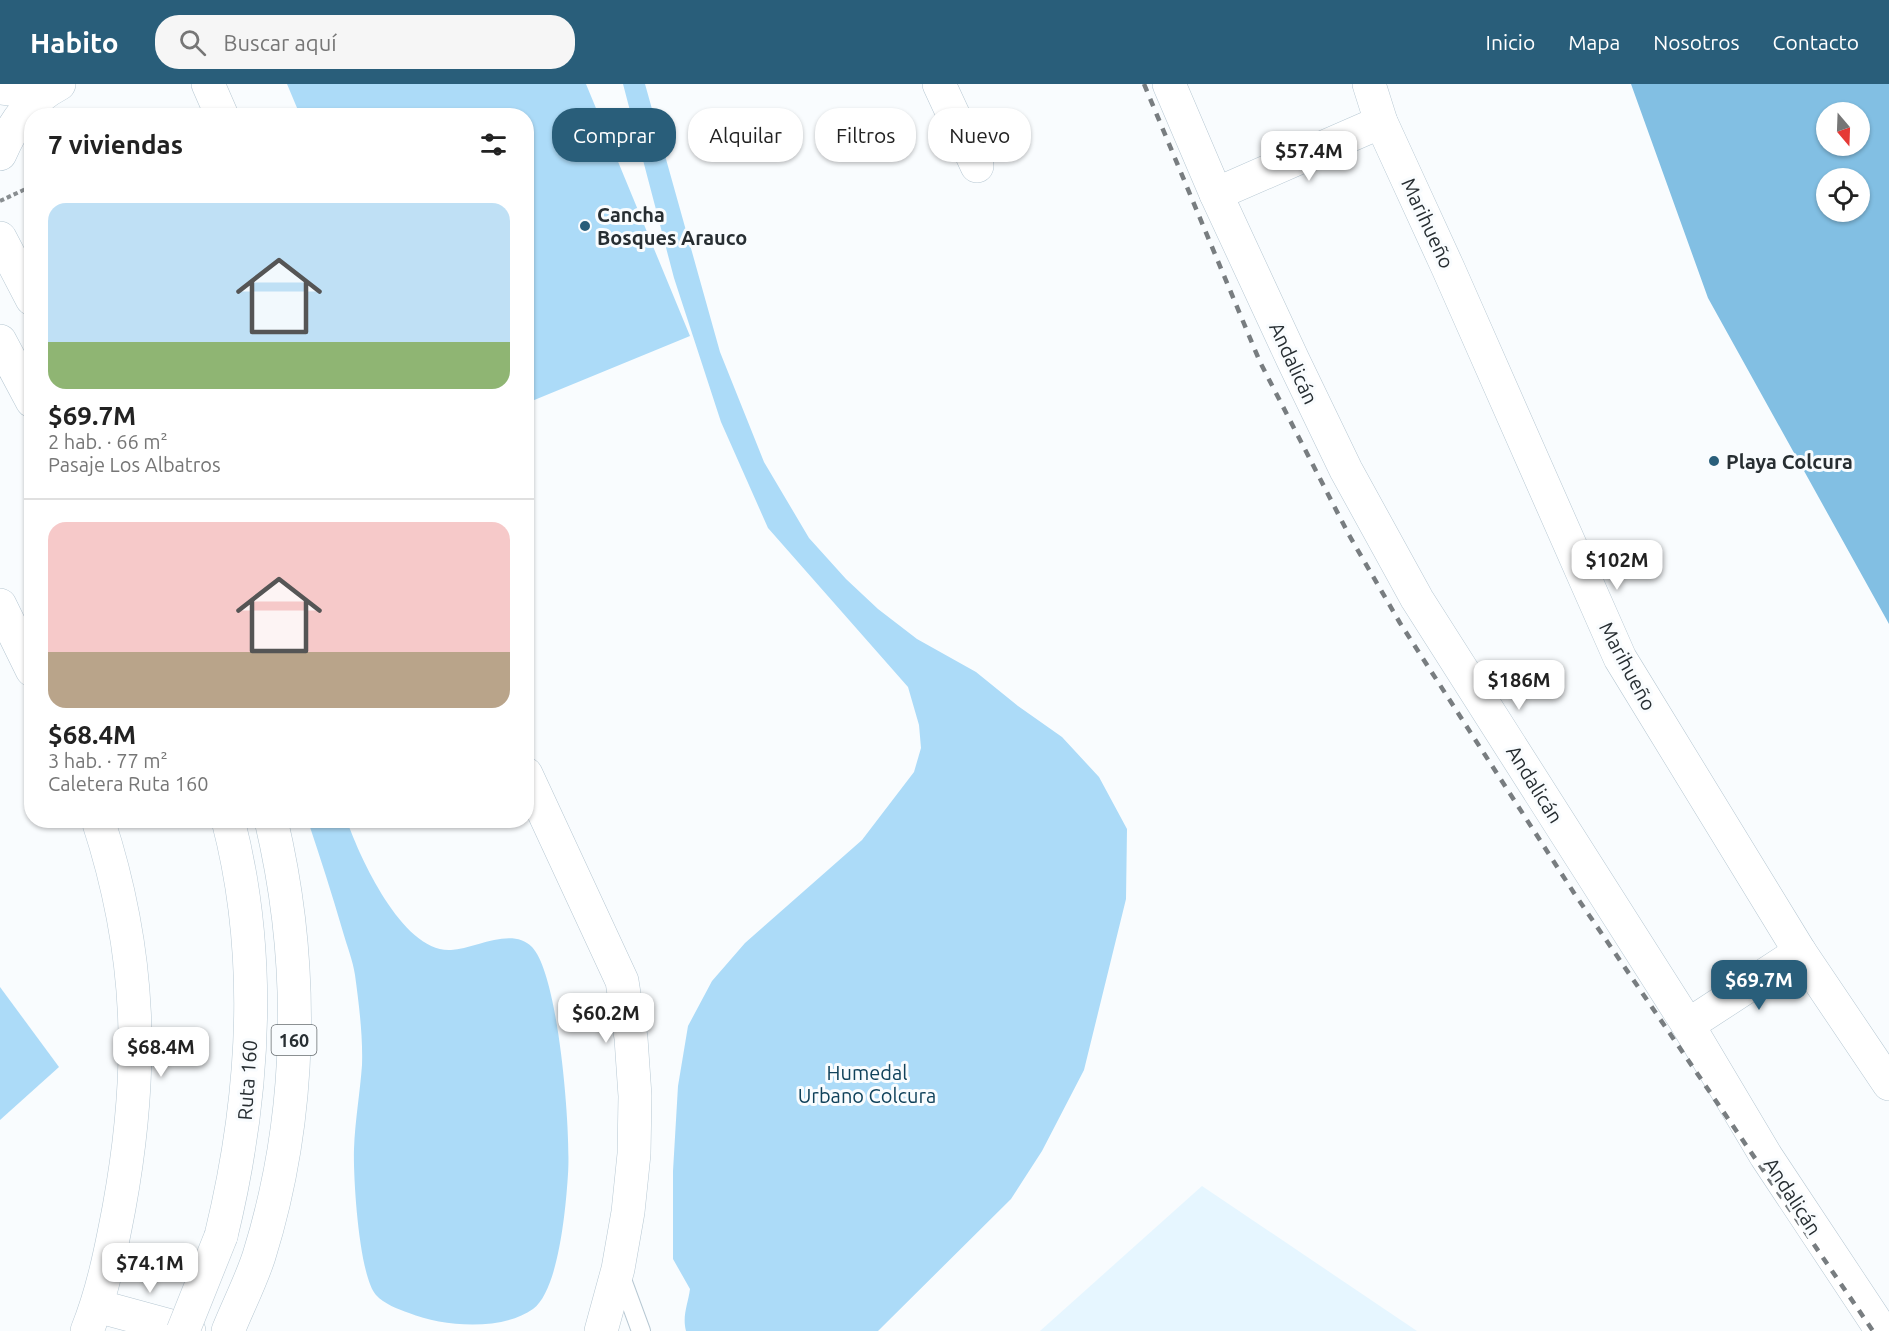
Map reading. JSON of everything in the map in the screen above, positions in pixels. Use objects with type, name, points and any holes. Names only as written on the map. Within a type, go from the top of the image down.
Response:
[{"type":"main road","points":[[208,84],[218,108]]},
{"type":"main road","points":[[939,84],[977,166]]},
{"type":"main road","name":"Andalicán","points":[[1169,84],[1216,194],[1346,470],[1417,599],[1688,1025],[1766,1156],[1882,1331]]},
{"type":"main road","name":"Marihueño","points":[[1369,84],[1381,122],[1620,658],[1800,952],[1889,1084]]},
{"type":"main road","points":[[0,88],[51,88]]},
{"type":"main road","points":[[30,108],[51,88]]},
{"type":"main road","points":[[0,154],[16,122],[24,114]]},
{"type":"main road","points":[[1216,194],[1381,122]]},
{"type":"main road","points":[[0,238],[24,284]]},
{"type":"main road","points":[[0,341],[24,386]]},
{"type":"main road","points":[[0,605],[24,654]]},
{"type":"main road","points":[[534,791],[622,981],[631,1038],[634,1131],[628,1212],[618,1269],[600,1329]]},
{"type":"main road","points":[[100,828],[118,891],[130,951],[136,1054],[128,1157],[110,1261],[92,1319],[189,1331]]},
{"type":"main road","name":"Ruta 160","points":[[183,1331],[221,1236],[235,1179],[244,1121],[251,1026],[248,944],[241,886],[230,828]]},
{"type":"main road","name":"160","points":[[228,1331],[259,1258],[274,1200],[293,1083],[294,964],[287,905],[273,828]]},
{"type":"main road","points":[[1688,1025],[1800,952]]},
{"type":"lane","points":[[618,1269],[641,1331]]},
{"type":"path","points":[[0,201],[24,190]]},
{"type":"shaded area","points":[[1631,84],[1889,84],[1889,624],[1708,298]]},
{"type":"shaded area","points":[[1202,1186],[1417,1331],[1040,1331]]},
{"type":"green space","name":"Cancha Bosques Arauco","points":[[287,84],[586,84],[596,108],[552,108],[552,162],[618,162],[690,336],[534,400],[534,108],[297,108]]},
{"type":"green space","name":"Humedal Urbano Colcura","points":[[623,84],[645,84],[652,108],[629,108]]},
{"type":"green space","name":"Humedal Urbano Colcura","points":[[644,162],[667,162],[720,352],[764,462],[809,538],[846,579],[878,609],[917,639],[976,672],[1062,737],[1099,777],[1127,829],[1126,899],[1084,1070],[1042,1151],[1011,1199],[878,1331],[686,1331],[685,1326],[690,1289],[673,1259],[673,1171],[678,1086],[688,1026],[712,981],[745,943],[862,840],[914,772],[921,748],[919,725],[908,687],[768,528],[721,422],[674,278]]},
{"type":"green space","points":[[310,828],[350,828],[373,879],[400,920],[416,936],[433,947],[460,949],[493,940],[514,938],[532,947],[541,963],[556,1020],[561,1055],[567,1125],[568,1174],[560,1246],[549,1284],[542,1299],[533,1309],[520,1316],[489,1324],[455,1324],[423,1318],[387,1304],[376,1295],[370,1284],[361,1248],[354,1163],[362,1054],[360,1020],[354,970]]},
{"type":"green space","points":[[0,987],[59,1067],[0,1120]]},
{"type":"railway","points":[[1144,84],[1260,362],[1349,535],[1400,623],[1574,893],[1873,1331]]},
{"type":"place","name":"Cancha Bosques Arauco","points":[[585,226]]},
{"type":"place","name":"Playa Colcura","points":[[1714,461]]}]
